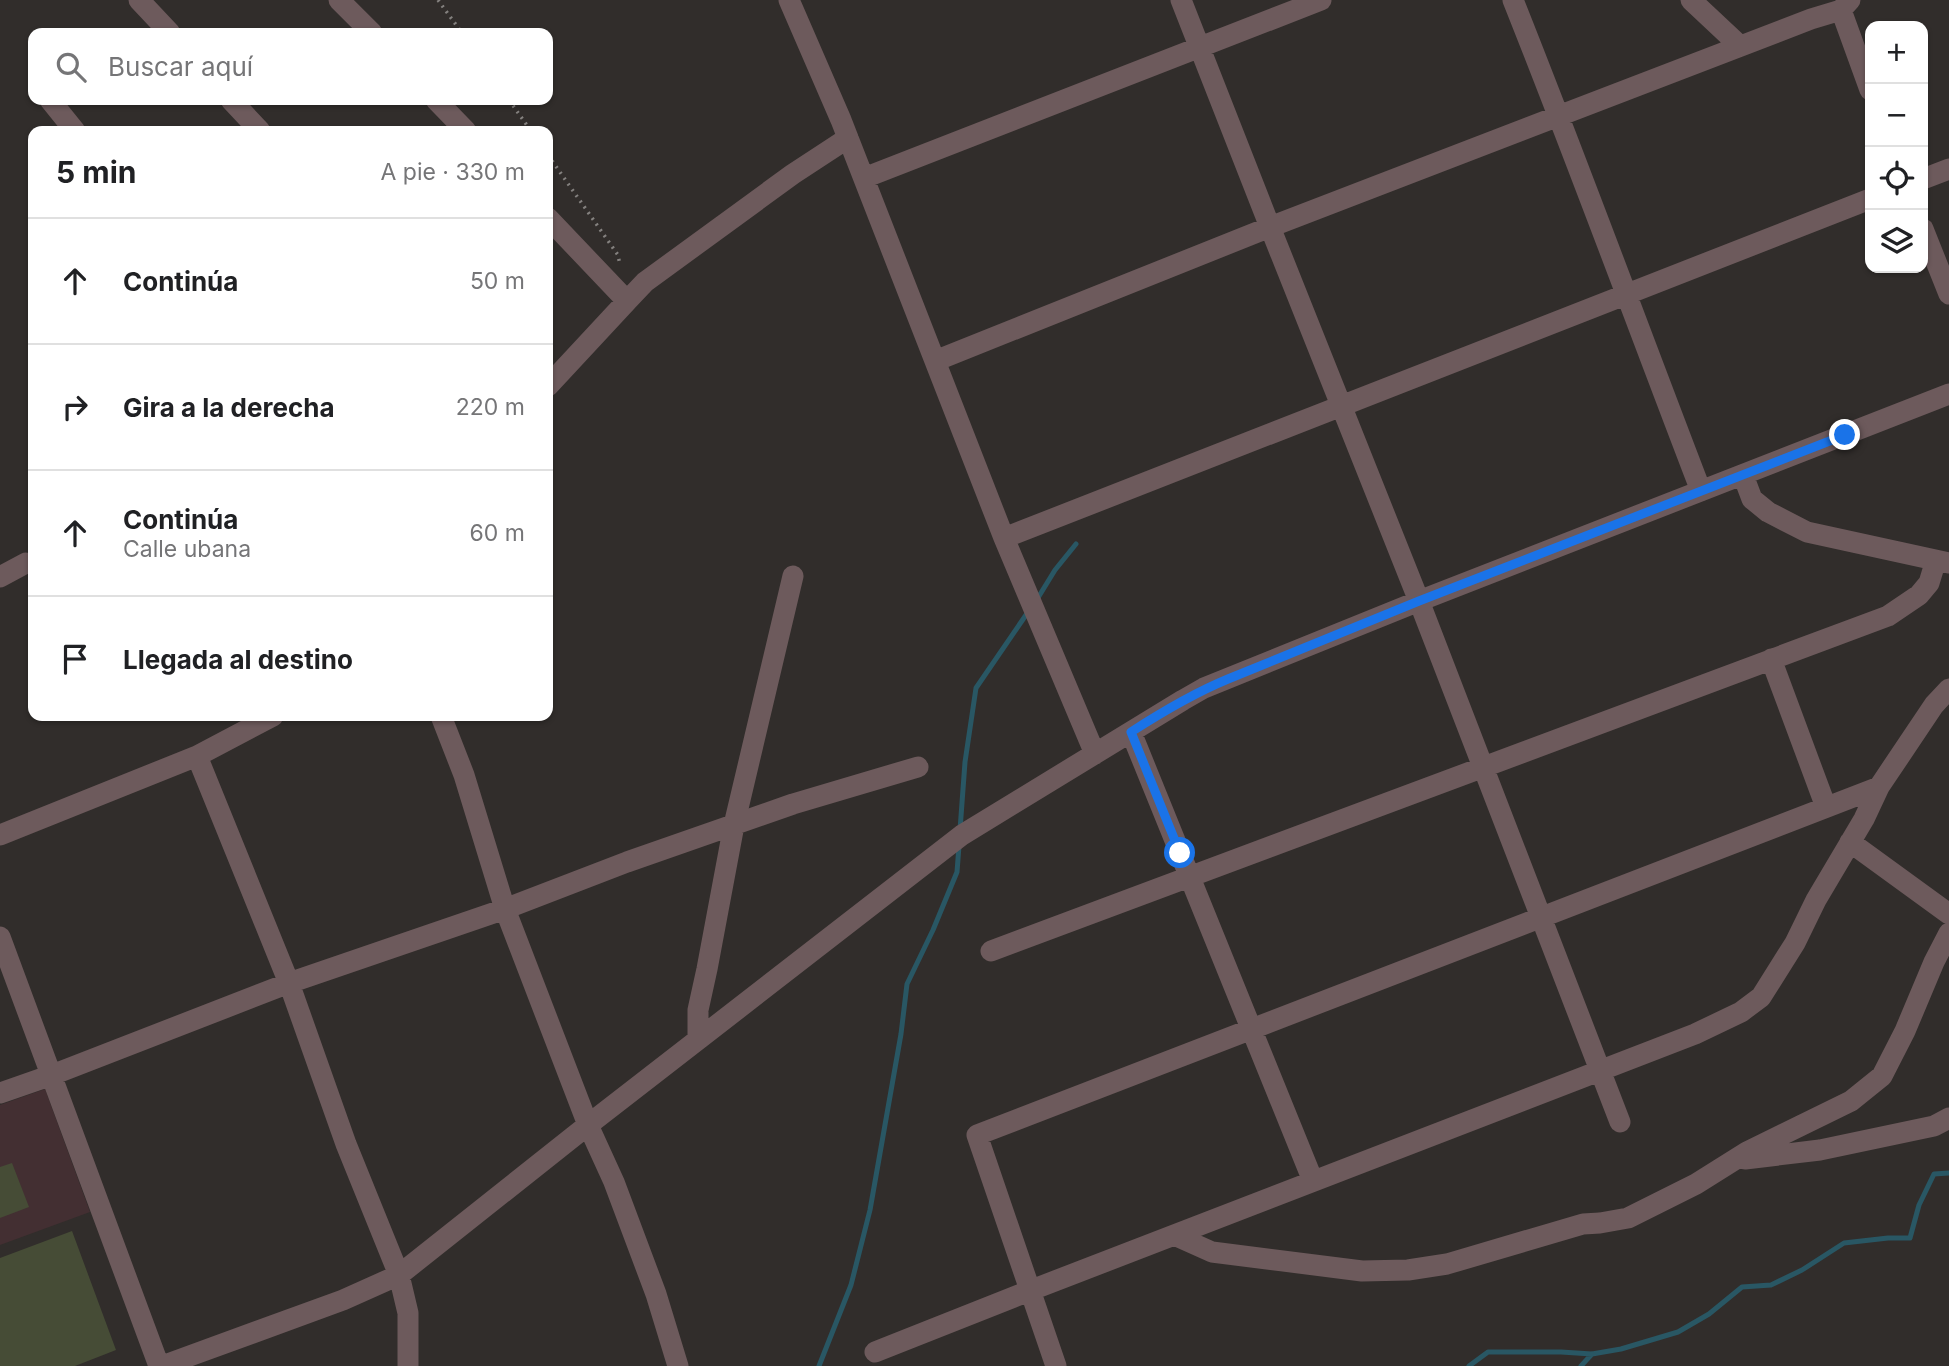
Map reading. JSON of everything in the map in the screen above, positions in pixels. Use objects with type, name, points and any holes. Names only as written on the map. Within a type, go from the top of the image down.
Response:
[{"type":"street","points":[[139,0],[165,28]]},
{"type":"street","points":[[339,0],[367,28]]},
{"type":"street","points":[[1181,0],[1419,601],[1620,1122]]},
{"type":"street","points":[[864,178],[1321,0]]},
{"type":"street","points":[[1513,0],[1701,491]]},
{"type":"street","points":[[1690,0],[1740,46]]},
{"type":"street","points":[[793,1],[1004,538],[1095,754]]},
{"type":"street","points":[[935,361],[1845,5],[1868,84]]},
{"type":"street","points":[[54,105],[71,126]]},
{"type":"street","points":[[236,105],[255,126]]},
{"type":"street","points":[[441,105],[461,126]]},
{"type":"street","points":[[553,381],[645,282],[793,174],[848,138]]},
{"type":"street","points":[[1928,177],[1949,169]]},
{"type":"street","points":[[1004,538],[1865,201]]},
{"type":"street","points":[[553,223],[627,301]]},
{"type":"street","points":[[1928,242],[1949,295]]},
{"type":"street","points":[[0,937],[160,1366],[343,1300],[399,1275],[962,835],[1204,688],[1419,601],[1948,395]]},
{"type":"street","points":[[991,951],[1888,616],[1919,595],[1943,562],[1807,532],[1768,512],[1752,499],[1743,475]]},
{"type":"street","points":[[0,577],[26,563]]},
{"type":"street","points":[[698,1039],[698,1010],[734,825],[793,576]]},
{"type":"street","points":[[1771,659],[1825,807]]},
{"type":"street","points":[[875,1352],[1029,1290],[1695,1034],[1741,1012],[1761,997],[1795,943],[1879,787],[1934,705],[1949,690]]},
{"type":"street","points":[[0,835],[197,756],[264,721]]},
{"type":"street","points":[[443,721],[464,775],[505,909],[588,1125],[614,1182],[656,1294],[678,1366]]},
{"type":"street","points":[[1131,732],[1313,1181]]},
{"type":"street","points":[[197,756],[289,983],[346,1144],[399,1275],[408,1313],[408,1366]]},
{"type":"street","points":[[0,1093],[289,983],[505,909],[627,862],[793,804],[918,767]]},
{"type":"street","points":[[1056,1366],[977,1135],[1879,787]]},
{"type":"street","points":[[1850,842],[1949,914]]},
{"type":"street","points":[[1174,1235],[1212,1252],[1362,1271],[1408,1270],[1447,1264],[1583,1224],[1628,1218],[1696,1184],[1747,1152],[1851,1101],[1882,1076],[1949,933]]},
{"type":"street","points":[[1732,1161],[1820,1150],[1934,1126],[1949,1118]]},
{"type":"path","points":[[438,0],[458,28]]},
{"type":"path","points":[[513,105],[527,126]]},
{"type":"path","points":[[553,162],[618,255],[620,267]]},
{"type":"shaded area","points":[[45,1089],[90,1212],[0,1245],[0,1105]]},
{"type":"green space","points":[[12,1163],[29,1207],[0,1218],[0,1167]]},
{"type":"green space","points":[[72,1231],[116,1350],[75,1366],[0,1366],[0,1258]]},
{"type":"waterway","points":[[1036,601],[1055,570],[1076,544]]},
{"type":"waterway","points":[[960,830],[965,762],[976,688],[1028,612]]},
{"type":"waterway","points":[[819,1366],[851,1285],[870,1210],[901,1034],[907,984],[957,872],[959,846]]},
{"type":"waterway","points":[[1469,1366],[1488,1352],[1592,1354],[1621,1349],[1678,1332],[1709,1314],[1742,1287],[1771,1285],[1802,1270],[1844,1243],[1910,1238],[1919,1205],[1934,1174],[1949,1173]]},
{"type":"waterway","points":[[1581,1366],[1592,1354]]},
{"type":"route","points":[[1180,853],[1131,732],[1204,688],[1845,435]]}]
